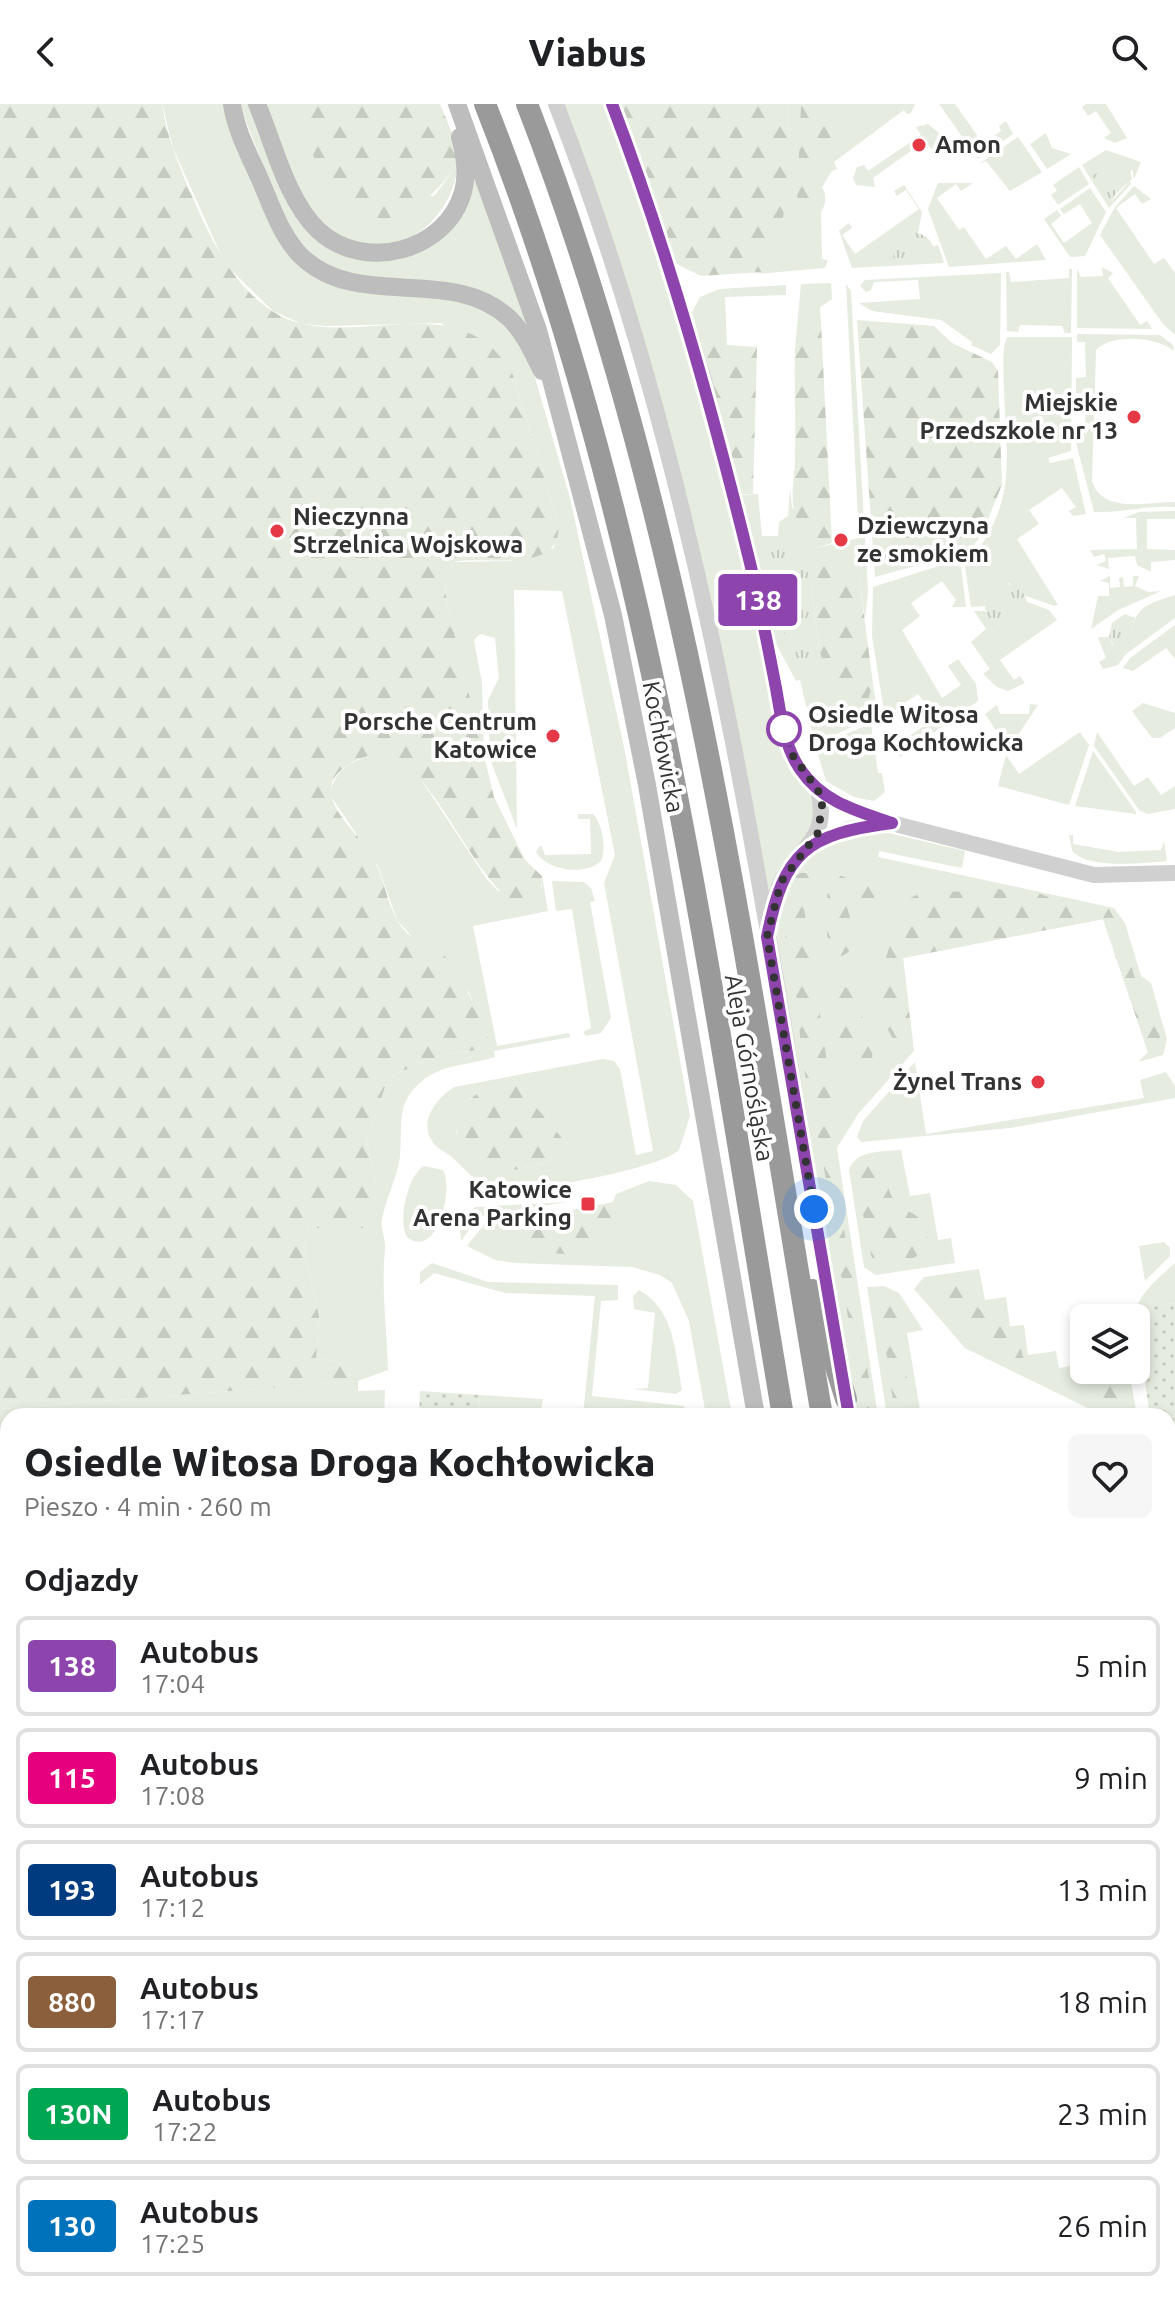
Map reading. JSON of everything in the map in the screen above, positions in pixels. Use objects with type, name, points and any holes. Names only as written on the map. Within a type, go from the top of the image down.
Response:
[{"type":"highway","name":"Aleja Górnośląska","points":[[485,104],[544,263],[595,433],[632,579],[697,918],[782,1408]]},
{"type":"highway","name":"Aleja Górnośląska","points":[[527,104],[594,289],[652,489],[731,883],[821,1408]]},
{"type":"highway","points":[[790,1225],[847,1408]]},
{"type":"main road","points":[[232,104],[239,131],[278,222],[300,255],[338,279],[452,292],[493,306],[524,336],[564,417]]},
{"type":"main road","points":[[257,104],[295,196],[319,231],[338,243],[377,254],[406,248],[430,236],[444,223],[463,193],[466,173],[454,104]]},
{"type":"main road","name":"Kochłowicka","points":[[454,104],[510,245],[564,417],[610,601],[647,785],[755,1408]]},
{"type":"street","points":[[556,104],[634,330],[676,482],[731,735],[847,1408]]},
{"type":"street","points":[[612,104],[660,236],[704,380],[753,577],[787,742],[799,768],[818,790],[835,802],[896,824],[1094,875],[1175,873]]},
{"type":"street","points":[[767,937],[781,882],[809,846],[822,821],[818,790]]},
{"type":"street","points":[[809,846],[849,829],[896,824]]},
{"type":"green space","points":[[0,104],[162,104],[177,160],[200,214],[229,268],[260,302],[301,324],[366,327],[432,324],[463,330],[490,346],[513,375],[558,523],[557,540],[549,550],[536,557],[454,562],[445,575],[446,600],[494,797],[525,860],[542,876],[541,887],[529,903],[518,906],[500,891],[434,796],[401,761],[373,755],[344,768],[334,779],[331,790],[333,802],[374,859],[399,923],[410,935],[431,943],[446,958],[471,999],[492,1048],[447,1054],[397,1073],[386,1084],[367,1142],[376,1184],[378,1228],[308,1228],[304,1251],[319,1316],[316,1359],[334,1361],[358,1381],[0,1408]]},
{"type":"green space","points":[[162,104],[225,104],[303,266],[475,305],[497,318],[515,335],[533,371],[570,498],[625,752],[690,1116],[679,1150],[667,1157],[596,1178],[542,1186],[506,1187],[488,1184],[471,1175],[434,1144],[427,1128],[435,1105],[454,1087],[603,1059],[614,1061],[620,1069],[636,1155],[653,1151],[604,883],[615,855],[562,591],[514,590],[517,829],[490,759],[488,700],[499,678],[495,638],[480,634],[474,640],[482,683],[484,762],[446,600],[445,575],[454,562],[510,561],[554,548],[558,523],[513,375],[441,323],[326,326],[302,324],[273,311],[225,264],[173,148]],"holes":[[[511,1077],[575,1155],[522,1168],[492,1168],[478,1162],[466,1150],[456,1131],[469,1099]]]},
{"type":"green space","points":[[239,104],[250,104],[310,231],[412,254],[474,174],[529,325],[527,327],[504,305],[337,271],[305,250],[285,220]]},
{"type":"green space","points":[[266,104],[292,104],[337,198],[434,196],[458,164],[452,189],[441,211],[425,228],[406,240],[385,246],[363,245],[341,237],[321,220],[302,195]]},
{"type":"green space","points":[[292,104],[440,104],[454,138],[458,164],[434,192],[404,215],[388,221],[371,221],[355,215],[331,190]]},
{"type":"green space","points":[[563,104],[604,104],[646,219],[694,375],[749,592],[780,744],[792,771],[811,796],[816,821],[769,896],[708,595],[659,397],[630,298]]},
{"type":"green space","points":[[618,104],[789,104],[783,217],[772,258],[762,272],[701,276],[677,264]]},
{"type":"green space","points":[[789,104],[915,104],[911,113],[907,114],[904,110],[834,162],[837,169],[832,171],[822,187],[825,200],[821,212],[822,259],[828,260],[825,268],[756,274],[767,265],[781,224]]},
{"type":"green space","points":[[801,104],[828,104],[836,117],[834,130],[816,171],[813,214],[806,224],[801,220],[797,207]]},
{"type":"green space","points":[[939,104],[955,104],[983,144],[1001,131],[999,126],[1006,121],[1013,134],[978,159]]},
{"type":"green space","points":[[1086,104],[1106,104],[1127,138],[1115,143],[1104,138],[1111,133],[1096,111],[1088,116],[1082,107]]},
{"type":"green space","points":[[928,124],[939,133],[938,143],[931,149],[921,136],[912,142],[915,148],[873,178],[875,187],[856,185],[853,178],[857,167],[864,165],[868,171],[921,135],[916,127]]},
{"type":"green space","points":[[1046,133],[1052,148],[1071,154],[1047,169],[1030,144]]},
{"type":"green space","points":[[1018,137],[1042,172],[1010,191],[986,161],[979,164]]},
{"type":"green space","points":[[1106,150],[1141,162],[1134,179],[1132,169],[1111,202],[1130,181],[1131,184],[1109,208],[1082,165]]},
{"type":"green space","points":[[1112,158],[1128,163],[1132,179],[1107,202],[1092,177]]},
{"type":"green space","points":[[1079,167],[1089,184],[1058,205],[1051,195],[1057,190],[1053,185]]},
{"type":"green space","points":[[938,183],[973,183],[961,191],[956,184],[937,198],[959,230],[964,227],[986,259],[1006,246],[1016,259],[1037,244],[1046,260],[949,267],[928,209]]},
{"type":"green space","points":[[904,185],[922,212],[918,233],[913,231],[933,257],[934,246],[938,245],[944,263],[852,268],[839,231],[849,223],[852,228],[842,235],[855,254],[919,209],[906,190],[897,196],[894,191]]},
{"type":"green space","points":[[1134,186],[1151,199],[1142,204],[1135,194],[1116,208],[1154,264],[1164,258],[1175,273],[1175,335],[1163,324],[1100,235],[1115,207]]},
{"type":"green space","points":[[1090,188],[1106,212],[1085,256],[1070,257],[1044,219],[1057,210],[1061,216],[1051,224],[1064,243],[1092,223],[1080,204],[1064,214],[1060,209]]},
{"type":"green space","points":[[909,232],[918,233],[930,241],[935,254],[930,259],[898,263],[893,259],[895,242]]},
{"type":"green space","points":[[1102,267],[1113,273],[1108,278],[1140,325],[1147,321],[1152,329],[1077,328],[1077,269],[1081,277],[1103,276]]},
{"type":"green space","points":[[1069,269],[1072,269],[1071,333],[1065,333],[1062,326],[1020,325],[1018,332],[1007,331],[1006,272],[1009,272],[1011,282],[1069,278]]},
{"type":"green space","points":[[1001,273],[1000,345],[991,354],[971,345],[972,342],[941,320],[872,311],[859,303],[920,299],[918,280],[874,282],[871,290],[866,292],[860,286],[865,280]]},
{"type":"green space","points":[[831,283],[832,299],[820,307],[821,323],[795,348],[801,284]]},
{"type":"green space","points":[[846,284],[851,291],[868,592],[865,619],[859,577],[810,578],[819,648],[838,719],[864,712],[873,684],[878,715],[815,744],[800,680],[796,681],[773,638],[740,495],[758,494],[762,536],[778,536],[779,522],[788,516],[790,488],[792,507],[815,548],[859,538]]},
{"type":"green space","points":[[786,285],[786,295],[725,297],[727,346],[700,343],[692,312],[700,297],[719,289]]},
{"type":"green space","points":[[857,320],[934,326],[952,343],[992,362],[998,371],[1002,485],[981,536],[961,560],[948,557],[875,577]]},
{"type":"green space","points":[[821,323],[832,543],[815,548],[799,524],[793,504],[795,348]]},
{"type":"green space","points":[[1077,334],[1160,335],[1173,345],[1174,351],[1146,340],[1123,339],[1096,350],[1092,481],[1097,491],[1115,502],[1175,502],[1175,507],[1094,512],[1075,439],[1076,428],[1085,428],[1086,394],[1076,393],[1076,378],[1086,377],[1085,342],[1077,342]]},
{"type":"green space","points":[[1007,337],[1072,337],[1071,451],[1048,458],[1050,463],[1073,458],[1086,514],[1073,516],[1069,511],[1076,507],[1062,488],[1029,510],[1039,524],[1017,539],[1058,605],[1054,606],[1026,596],[1009,583],[988,594],[985,606],[971,607],[965,567],[993,524],[1005,484],[1003,363]]},
{"type":"green space","points":[[700,343],[757,347],[753,494],[740,494]]},
{"type":"green space","points":[[1175,511],[1175,519],[1147,519],[1147,549],[1175,550],[1175,560],[1151,562],[1151,572],[1137,565],[1135,556],[1108,558],[1109,569],[1097,565],[1106,561],[1104,554],[1094,557],[1090,550],[1137,549],[1136,518],[1123,518],[1139,512]]},
{"type":"green space","points":[[799,546],[806,551],[818,667],[798,672],[786,642],[768,552]]},
{"type":"green space","points":[[821,559],[859,577],[873,684],[864,712],[838,720],[819,648],[810,578]]},
{"type":"green space","points":[[948,563],[961,567],[966,607],[952,607],[956,600],[942,581],[911,603],[920,616],[902,630],[942,698],[961,685],[948,666],[958,659],[976,684],[978,701],[900,757],[896,746],[936,717],[918,694],[906,702],[909,709],[904,712],[899,707],[885,717],[872,636],[873,587]]},
{"type":"green space","points":[[1110,576],[1110,588],[1120,587],[1119,578],[1123,577],[1124,587],[1133,586],[1133,576],[1139,576],[1135,586],[1148,592],[1161,591],[1118,610],[1091,629],[1098,596],[1109,596],[1109,583],[1100,581]]},
{"type":"green space","points":[[1006,584],[1021,590],[1027,605],[1021,620],[1006,626],[991,620],[985,605],[991,590]]},
{"type":"green space","points":[[1175,595],[1175,618],[1126,654],[1118,665],[1103,669],[1099,662],[1106,658],[1098,637],[1109,637],[1112,644],[1125,652],[1139,613],[1151,604]]},
{"type":"green space","points":[[1027,602],[1049,610],[1057,620],[1000,660],[1014,680],[1020,676],[1025,683],[1008,691],[997,687],[983,674],[990,669],[971,642],[986,629],[974,611],[985,611],[1000,626],[1027,607]]},
{"type":"green space","points":[[1125,614],[1135,618],[1125,652],[1117,650],[1109,637],[1112,623]]},
{"type":"green space","points":[[1175,625],[1175,659],[1166,648],[1133,671],[1123,668],[1130,658]]},
{"type":"green space","points":[[1143,703],[1175,713],[1175,728],[1160,738],[1152,738],[1132,711]]},
{"type":"green space","points":[[1030,704],[1038,705],[1018,735],[1005,744],[985,714],[997,705],[1000,714],[1029,714]]},
{"type":"green space","points":[[871,723],[878,773],[882,773],[885,792],[874,801],[854,797],[826,781],[816,748]]},
{"type":"green space","points":[[1080,732],[1089,745],[1069,805],[998,786],[1006,755],[1019,774]]},
{"type":"green space","points":[[1097,732],[1134,786],[1148,777],[1161,795],[1175,786],[1175,809],[1148,814],[1140,811],[1094,746]]},
{"type":"green space","points":[[1093,751],[1136,812],[1136,814],[1075,806]]},
{"type":"green space","points":[[374,754],[391,755],[414,769],[486,878],[498,891],[542,887],[542,876],[548,911],[473,926],[497,1046],[569,1033],[570,1037],[494,1051],[495,1057],[437,1072],[421,1082],[407,1098],[402,1116],[399,1162],[382,1223],[388,1370],[358,1381],[358,1391],[385,1390],[384,1408],[13,1408],[357,1381],[334,1361],[316,1359],[319,1316],[304,1251],[308,1228],[376,1184],[367,1142],[386,1084],[397,1073],[447,1054],[491,1048],[469,993],[427,941],[414,939],[397,920],[378,866],[330,795],[339,773]]},
{"type":"green space","points":[[578,814],[593,814],[599,823],[603,843],[601,861],[586,869],[576,870],[549,864],[536,852],[541,845],[545,855],[591,854],[590,819],[578,819]]},
{"type":"green space","points":[[880,831],[965,851],[962,868],[879,851],[878,857],[1114,908],[1125,923],[1141,976],[1151,983],[1167,1039],[1163,1055],[1138,1062],[1148,1052],[1103,919],[903,958],[914,1051],[858,1114],[837,1148],[877,1408],[856,1408],[775,929],[786,890],[807,855],[818,847],[848,836]]},
{"type":"green space","points":[[1069,835],[1073,835],[1073,844],[1119,852],[1161,850],[1164,841],[1167,861],[1116,864],[1089,860],[1072,850]]},
{"type":"green space","points":[[864,861],[874,871],[876,878],[870,914],[862,911],[857,880],[858,863]]},
{"type":"green space","points":[[808,873],[813,882],[804,908],[836,1122],[831,1152],[872,1408],[863,1408],[823,1162],[801,1054],[798,1005],[786,946],[787,919],[796,876]]},
{"type":"green space","points":[[836,874],[847,878],[848,911],[855,933],[854,945],[842,956],[830,949],[826,921],[828,891]]},
{"type":"green space","points":[[552,881],[584,882],[591,888],[595,901],[590,902],[611,1018],[601,1033],[586,1036],[583,1032],[591,1028],[572,909],[556,911]]},
{"type":"green space","points":[[989,887],[1021,894],[1036,892],[1062,903],[1109,909],[1122,933],[1134,975],[1158,1028],[1160,1037],[1153,1051],[1148,1052],[1103,919],[903,958],[913,1045],[893,1039],[883,1021],[876,989],[904,901],[927,890],[963,892]]},
{"type":"green space","points":[[844,986],[856,995],[871,1042],[869,1075],[859,1074],[851,1067],[841,1044],[833,994],[836,987]]},
{"type":"green space","points":[[915,1062],[926,1134],[1144,1098],[1140,1080],[1166,1072],[1175,1086],[1175,1098],[1010,1128],[861,1142],[857,1137],[863,1121]]},
{"type":"green space","points":[[511,1077],[576,1155],[521,1169],[499,1171],[481,1167],[470,1157],[457,1131],[461,1109],[467,1101]]},
{"type":"green space","points":[[901,1150],[910,1196],[930,1193],[938,1240],[951,1238],[955,1263],[876,1275],[864,1267],[849,1170],[864,1155]]},
{"type":"green space","points":[[871,1159],[883,1171],[895,1201],[925,1225],[928,1238],[923,1250],[905,1261],[874,1262],[871,1255],[856,1178],[857,1168]]},
{"type":"green space","points":[[424,1166],[443,1170],[446,1191],[434,1231],[427,1239],[418,1242],[407,1237],[403,1220],[409,1188]]},
{"type":"green space","points":[[649,1181],[676,1185],[693,1201],[731,1408],[705,1408],[689,1321],[672,1283],[660,1275],[632,1267],[514,1263],[495,1260],[467,1246],[485,1223],[580,1209],[528,1219],[583,1243],[624,1217],[613,1202],[616,1194]]},
{"type":"green space","points":[[567,1202],[478,1217],[461,1241],[460,1221],[475,1207]]},
{"type":"green space","points":[[613,1202],[624,1217],[618,1234],[589,1241],[578,1255],[537,1252],[522,1229],[528,1219]]},
{"type":"green space","points":[[1164,1242],[1170,1248],[1170,1256],[1145,1281],[1139,1246]]},
{"type":"green space","points":[[432,1263],[488,1282],[618,1285],[618,1300],[601,1301],[592,1396],[684,1408],[584,1408],[595,1296],[505,1293],[434,1273],[420,1285],[420,1272]]},
{"type":"green space","points":[[1175,1263],[1175,1303],[1156,1305],[1150,1309],[1150,1304],[1138,1304],[1155,1281]]},
{"type":"green space","points":[[979,1269],[985,1300],[1006,1297],[1010,1326],[1024,1325],[1028,1355],[1056,1351],[1059,1368],[1070,1366],[1070,1384],[1131,1384],[1136,1408],[1088,1408],[965,1348],[914,1289],[924,1277]]},
{"type":"green space","points":[[948,1279],[963,1281],[979,1309],[996,1317],[1020,1347],[1024,1359],[1022,1366],[1011,1365],[995,1345],[978,1341],[944,1313],[933,1289]]},
{"type":"green space","points":[[884,1286],[899,1293],[923,1330],[907,1333],[920,1408],[886,1408],[867,1287]]},
{"type":"green space","points":[[639,1290],[651,1298],[667,1320],[682,1390],[676,1394],[633,1389],[648,1388],[655,1313],[634,1309],[633,1296]]},
{"type":"green space","points":[[890,1297],[898,1311],[911,1408],[895,1408],[877,1301]]},
{"type":"green space","points":[[1175,1303],[1175,1408],[1149,1408],[1145,1384],[1150,1384],[1150,1309],[1156,1305]]},
{"type":"green space","points":[[1097,1384],[1124,1384],[1125,1408],[1107,1408],[1096,1399]]},
{"type":"green space","points":[[420,1391],[480,1395],[479,1408],[419,1408]]},
{"type":"green space","points":[[480,1395],[543,1399],[541,1408],[479,1408]]},
{"type":"bus line","name":"138","points":[[612,104],[677,289],[704,380],[753,577],[787,742],[799,768],[818,790],[835,802],[892,823],[849,829],[809,846],[781,882],[767,937],[848,1408]]},
{"type":"place","name":"Amon","points":[[919,145]]},
{"type":"place","name":"Miejskie Przedszkole nr 13","points":[[1134,417]]},
{"type":"place","name":"Nieczynna Strzelnica Wojskowa","points":[[277,531]]},
{"type":"place","name":"Dziewczyna ze smokiem","points":[[841,540]]},
{"type":"place","name":"Osiedle Witosa Droga Kochłowicka","points":[[784,729]]},
{"type":"place","name":"Porsche Centrum Katowice","points":[[553,736]]},
{"type":"place","name":"Żynel Trans","points":[[1038,1082]]},
{"type":"place","name":"Katowice Arena Parking","points":[[588,1204]]},
{"type":"route","points":[[784,729],[799,768],[818,790],[822,805],[818,833],[781,882],[767,937],[814,1209]]}]
